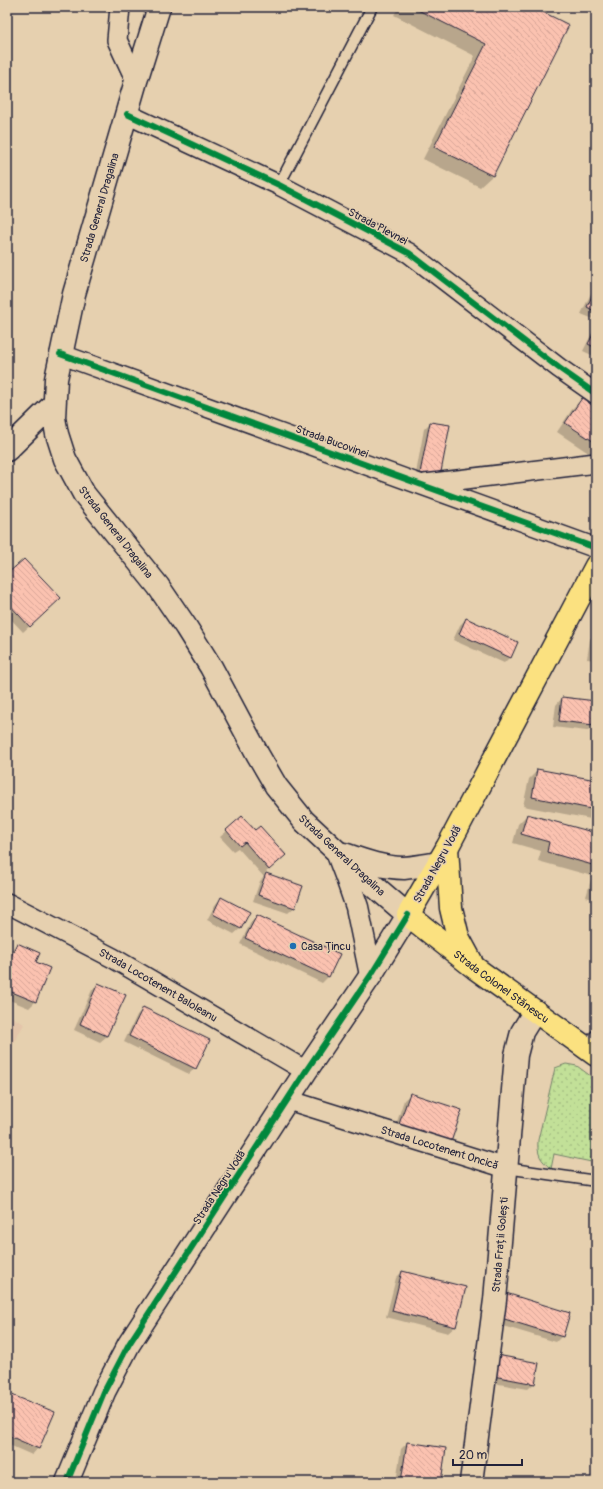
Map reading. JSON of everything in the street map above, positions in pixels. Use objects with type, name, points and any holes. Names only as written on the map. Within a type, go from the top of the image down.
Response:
[{"type":"main road","name":"Strada General Dragalina","points":[[159,7],[74,294],[60,354],[56,379],[54,418],[57,434],[65,459],[84,494],[158,586],[186,627],[211,667],[276,786],[304,821],[408,915]]},
{"type":"main road","points":[[8,446],[54,404]]},
{"type":"main road","name":"Strada Negru Vodă","points":[[67,1482],[104,1392],[129,1344],[306,1071],[371,975],[408,915],[443,856],[596,566]]},
{"type":"main road","points":[[336,851],[385,866],[405,868],[443,856],[451,908],[458,937],[475,968]]},
{"type":"main road","points":[[336,851],[357,907],[371,975]]},
{"type":"main road","name":"Strada Colonel Stănescu","points":[[408,915],[475,968],[535,1011],[592,1046]]},
{"type":"main road","name":"Strada Frații Golești","points":[[471,1482],[495,1300],[516,1055],[522,1032],[535,1011]]},
{"type":"street","points":[[120,7],[117,40],[136,81]]},
{"type":"street","name":"Strada Plevnei","points":[[127,114],[279,185],[409,254],[559,368],[596,394]]},
{"type":"street","name":"Strada Bucovinei","points":[[60,354],[596,548]]},
{"type":"street","name":"Strada Bucovinei","points":[[422,484],[596,463]]},
{"type":"street","name":"Strada Locotenent Baloleanu","points":[[7,903],[113,958],[306,1071]]},
{"type":"street","name":"Strada Locotenent Oncică","points":[[288,1100],[506,1168]]},
{"type":"lane","points":[[279,185],[372,7]]},
{"type":"lane","name":"Strada Locotenent Oncică","points":[[506,1168],[596,1181]]},
{"type":"shaded area","points":[[7,1014],[24,1024],[7,1055]]},
{"type":"green space","points":[[566,1064],[577,1066],[596,1080],[596,1163],[554,1154],[551,1169],[540,1156],[538,1140],[555,1068]]},
{"type":"building","points":[[412,7],[533,7],[569,25],[493,176],[434,147],[486,44]]},
{"type":"building","points":[[596,287],[596,312],[587,307]]},
{"type":"building","points":[[596,329],[596,348],[588,344]]},
{"type":"building","points":[[582,398],[596,408],[596,443],[565,423]]},
{"type":"building","points":[[430,422],[450,425],[440,477],[420,473]]},
{"type":"building","points":[[24,559],[61,598],[30,627],[7,602],[7,574]]},
{"type":"building","points":[[466,618],[518,642],[511,658],[459,634]]},
{"type":"building","points":[[596,634],[596,653],[593,653]]},
{"type":"building","points":[[562,697],[596,701],[594,725],[559,721]]},
{"type":"building","points":[[537,769],[596,780],[596,810],[532,797]]},
{"type":"building","points":[[527,814],[596,833],[596,866],[547,852],[549,842],[521,834]]},
{"type":"building","points":[[242,816],[255,830],[260,826],[286,855],[269,870],[245,842],[240,846],[226,830]]},
{"type":"building","points":[[266,873],[303,886],[295,908],[258,895]]},
{"type":"building","points":[[221,897],[250,912],[241,929],[213,914]]},
{"type":"building","name":"Casa Țincu","points":[[257,915],[340,954],[329,977],[245,938]]},
{"type":"building","points":[[17,943],[40,953],[36,962],[50,968],[36,1002],[7,990],[7,965]]},
{"type":"building","points":[[98,983],[126,995],[107,1036],[80,1024]]},
{"type":"building","points":[[143,1007],[210,1040],[196,1069],[129,1036]]},
{"type":"building","points":[[410,1093],[462,1110],[450,1145],[398,1127]]},
{"type":"building","points":[[402,1271],[466,1287],[456,1327],[392,1311]]},
{"type":"building","points":[[506,1293],[570,1313],[563,1337],[498,1317]]},
{"type":"building","points":[[497,1355],[539,1363],[535,1384],[493,1376]]},
{"type":"building","points":[[7,1393],[55,1412],[39,1449],[7,1435]]},
{"type":"building","points":[[407,1442],[446,1448],[441,1482],[401,1482]]},
{"type":"cycle path","points":[[127,114],[279,185],[409,253],[559,368],[596,394]]},
{"type":"cycle path","points":[[60,354],[596,548]]},
{"type":"cycle path","points":[[67,1482],[104,1392],[129,1344],[306,1071],[371,975],[408,915]]},
{"type":"place","name":"Casa Țincu","points":[[293,946]]}]
